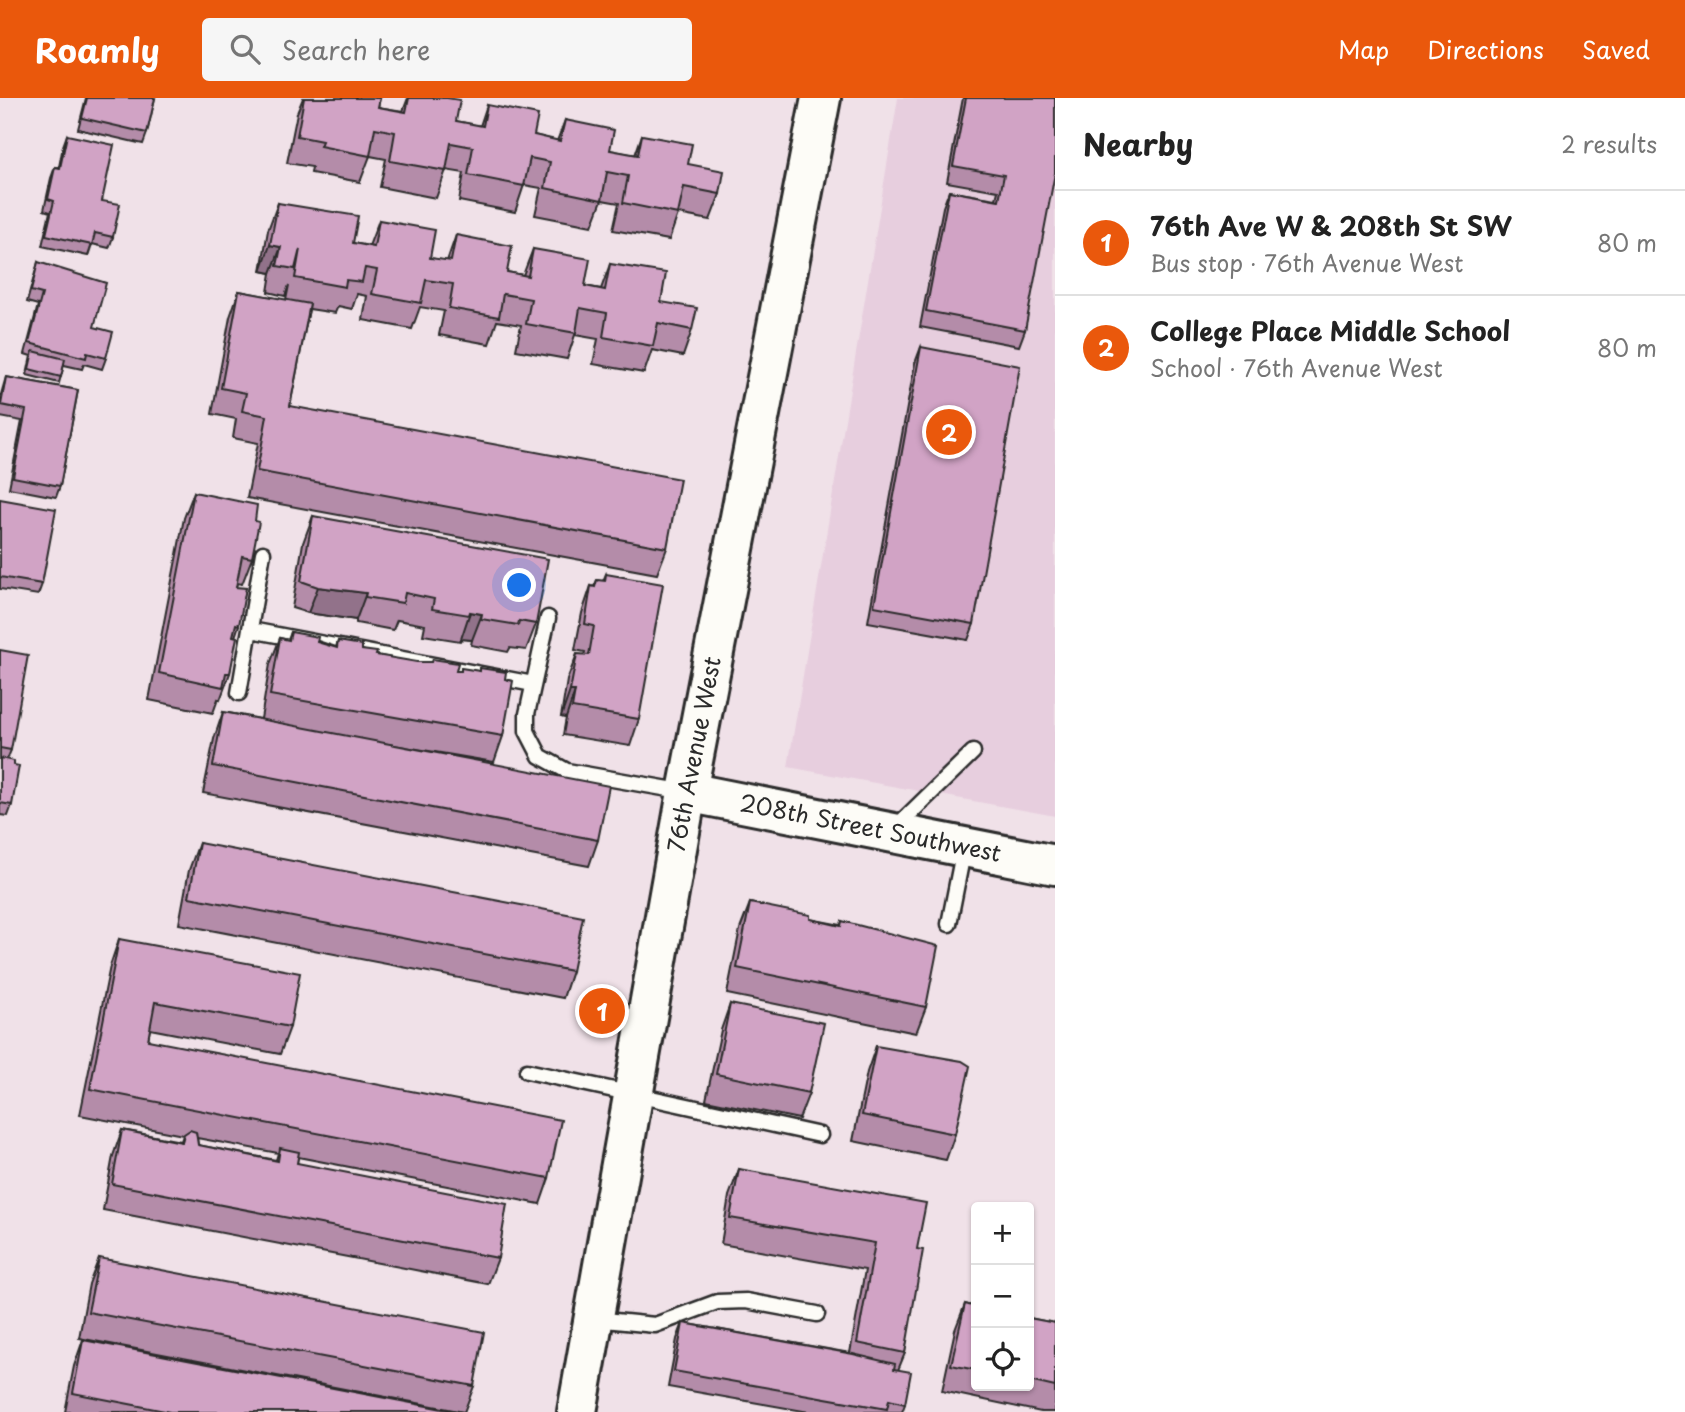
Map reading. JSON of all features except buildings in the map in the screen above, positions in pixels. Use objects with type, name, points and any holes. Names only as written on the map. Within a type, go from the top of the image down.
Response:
[{"type":"street","name":"76th Avenue West","points":[[577,1412],[687,792],[821,98]]},
{"type":"street","name":"208th Street Southwest","points":[[687,792],[1055,865]]},
{"type":"lane","points":[[239,693],[262,553]]},
{"type":"lane","points":[[548,618],[527,714],[527,731],[540,756],[551,765],[567,771],[687,792]]},
{"type":"lane","points":[[251,629],[533,684]]},
{"type":"lane","points":[[890,832],[973,752]]},
{"type":"lane","points":[[950,924],[964,847]]},
{"type":"lane","points":[[527,1071],[820,1135]]},
{"type":"lane","points":[[594,1319],[655,1325],[717,1302],[746,1301],[817,1314]]},
{"type":"shaded area","points":[[898,98],[1055,98],[1055,816],[788,767]]},
{"type":"place","name":"College Place Middle School","points":[[949,432]]},
{"type":"place","name":"76th Ave W & 208th St SW","points":[[602,1011]]}]
